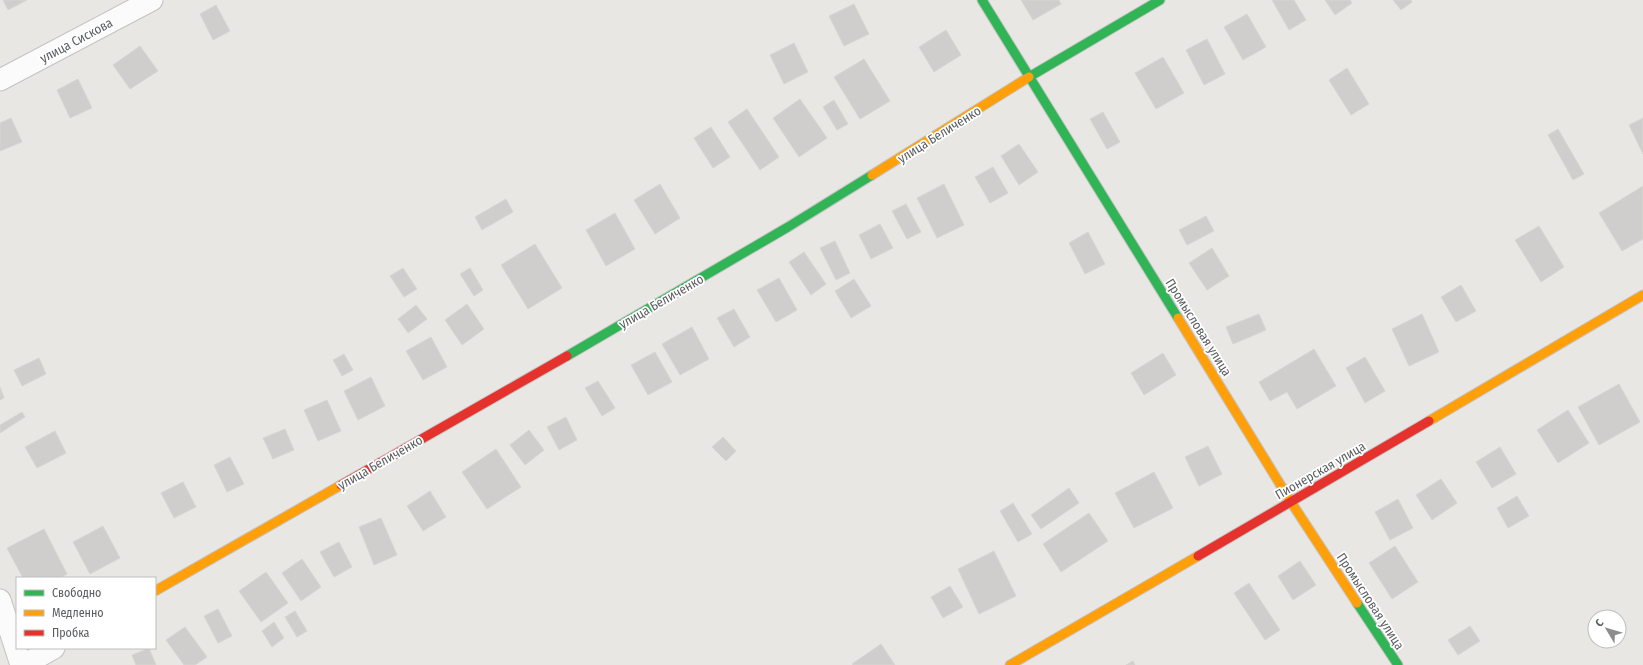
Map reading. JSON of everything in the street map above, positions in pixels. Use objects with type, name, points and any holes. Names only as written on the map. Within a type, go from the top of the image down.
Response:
[{"type":"street","name":"улица Сискова","points":[[0,80],[152,0]]},
{"type":"street","name":"Промысловая улица","points":[[982,0],[1291,502],[1398,665]]},
{"type":"street","name":"улица Беличенко","points":[[156,590],[506,391],[788,227],[1030,77],[1160,0]]},
{"type":"street","name":"Пионерская улица","points":[[1010,665],[1643,295]]},
{"type":"street","points":[[0,600],[16,645]]},
{"type":"street","points":[[17,649],[23,665],[52,649]]},
{"type":"building","points":[[3,0],[27,0],[8,10]]},
{"type":"building","points":[[1021,0],[1059,0],[1061,4],[1033,20]]},
{"type":"building","points":[[1272,0],[1294,0],[1306,20],[1289,30]]},
{"type":"building","points":[[1325,0],[1350,0],[1352,3],[1335,15]]},
{"type":"building","points":[[1393,0],[1411,0],[1412,2],[1401,10]]},
{"type":"building","points":[[854,4],[869,34],[844,46],[829,16]]},
{"type":"building","points":[[216,5],[230,31],[213,40],[200,14]]},
{"type":"building","points":[[1247,14],[1266,47],[1243,60],[1224,27]]},
{"type":"building","points":[[946,30],[961,55],[934,72],[919,47]]},
{"type":"building","points":[[1207,39],[1225,74],[1204,85],[1186,50]]},
{"type":"building","points":[[794,43],[808,72],[784,84],[770,55]]},
{"type":"building","points":[[140,46],[158,71],[130,89],[113,65]]},
{"type":"building","points":[[1163,57],[1184,93],[1156,109],[1135,73]]},
{"type":"building","points":[[864,59],[890,101],[860,119],[834,77]]},
{"type":"building","points":[[1347,68],[1369,104],[1351,115],[1329,80]]},
{"type":"building","points":[[78,79],[92,108],[70,118],[57,90]]},
{"type":"building","points":[[800,99],[827,138],[799,157],[773,118]]},
{"type":"building","points":[[834,100],[848,124],[837,130],[823,107]]},
{"type":"building","points":[[747,109],[779,157],[760,170],[728,122]]},
{"type":"building","points":[[1103,112],[1120,142],[1107,149],[1090,119]]},
{"type":"building","points":[[11,118],[22,142],[0,151],[0,123]]},
{"type":"building","points":[[1643,118],[1643,154],[1629,125]]},
{"type":"building","points":[[711,127],[730,157],[713,168],[694,138]]},
{"type":"building","points":[[1558,129],[1584,174],[1573,180],[1548,135]]},
{"type":"building","points":[[1019,144],[1038,172],[1019,185],[1001,156]]},
{"type":"building","points":[[993,167],[1008,193],[990,203],[975,177]]},
{"type":"building","points":[[660,184],[680,218],[655,234],[634,200]]},
{"type":"building","points":[[944,184],[964,225],[937,238],[917,198]]},
{"type":"building","points":[[1643,186],[1643,239],[1622,251],[1599,213]]},
{"type":"building","points":[[506,199],[513,212],[482,230],[475,217]]},
{"type":"building","points":[[906,204],[921,232],[907,239],[892,211]]},
{"type":"building","points":[[615,213],[635,249],[606,266],[586,230]]},
{"type":"building","points":[[1206,216],[1214,231],[1187,245],[1179,230]]},
{"type":"building","points":[[880,224],[893,248],[871,259],[859,235]]},
{"type":"building","points":[[1539,226],[1564,267],[1541,282],[1515,240]]},
{"type":"building","points":[[1088,232],[1105,264],[1085,274],[1069,243]]},
{"type":"building","points":[[835,241],[850,273],[836,280],[820,248]]},
{"type":"building","points":[[535,244],[562,288],[528,309],[501,265]]},
{"type":"building","points":[[1212,248],[1229,276],[1207,290],[1189,263]]},
{"type":"building","points":[[804,252],[826,284],[811,295],[789,262]]},
{"type":"building","points":[[403,268],[417,289],[404,297],[390,276]]},
{"type":"building","points":[[470,268],[483,290],[474,296],[460,274]]},
{"type":"building","points":[[779,278],[797,310],[776,322],[757,290]]},
{"type":"building","points":[[854,279],[871,306],[851,318],[835,291]]},
{"type":"building","points":[[1461,285],[1476,311],[1456,322],[1441,297]]},
{"type":"building","points":[[467,304],[484,329],[462,345],[445,320]]},
{"type":"building","points":[[416,305],[427,319],[408,333],[398,319]]},
{"type":"building","points":[[734,309],[750,337],[734,347],[717,318]]},
{"type":"building","points":[[1259,314],[1266,330],[1233,344],[1226,327]]},
{"type":"building","points":[[1422,314],[1439,352],[1409,366],[1392,329]]},
{"type":"building","points":[[692,327],[709,359],[680,375],[662,344]]},
{"type":"building","points":[[431,337],[447,367],[423,380],[406,351]]},
{"type":"building","points":[[1314,349],[1336,386],[1297,409],[1287,392],[1270,401],[1259,382]]},
{"type":"building","points":[[655,352],[672,382],[648,395],[631,365]]},
{"type":"building","points":[[1163,353],[1176,375],[1144,395],[1131,373]]},
{"type":"building","points":[[344,354],[353,370],[342,376],[333,360]]},
{"type":"building","points":[[1365,357],[1385,391],[1365,403],[1346,368]]},
{"type":"building","points":[[39,358],[46,374],[22,386],[14,370]]},
{"type":"building","points":[[371,377],[385,406],[358,420],[344,391]]},
{"type":"building","points":[[598,381],[615,408],[602,416],[585,388]]},
{"type":"building","points":[[1619,384],[1640,422],[1599,445],[1578,407]]},
{"type":"building","points":[[0,387],[4,398],[0,400]]},
{"type":"building","points":[[327,400],[341,431],[318,441],[304,410]]},
{"type":"building","points":[[1568,410],[1589,443],[1558,463],[1537,430]]},
{"type":"building","points":[[22,412],[25,417],[0,433],[0,425]]},
{"type":"building","points":[[566,417],[577,440],[559,450],[547,427]]},
{"type":"building","points":[[285,429],[294,450],[273,459],[263,438]]},
{"type":"building","points":[[529,430],[544,450],[525,465],[510,445]]},
{"type":"building","points":[[55,431],[66,453],[37,468],[25,447]]},
{"type":"building","points":[[723,437],[736,451],[726,461],[712,447]]},
{"type":"building","points":[[1208,446],[1222,474],[1199,486],[1185,457]]},
{"type":"building","points":[[1500,447],[1516,474],[1492,488],[1476,462]]},
{"type":"building","points":[[496,449],[521,487],[487,509],[462,472]]},
{"type":"building","points":[[230,457],[244,484],[227,492],[214,465]]},
{"type":"building","points":[[1154,472],[1173,508],[1134,528],[1115,493]]},
{"type":"building","points":[[1441,479],[1457,503],[1432,520],[1416,495]]},
{"type":"building","points":[[183,482],[196,507],[174,518],[161,493]]},
{"type":"building","points":[[1069,488],[1079,503],[1041,529],[1031,515]]},
{"type":"building","points":[[430,491],[446,517],[423,531],[407,506]]},
{"type":"building","points":[[1517,496],[1529,516],[1508,528],[1497,508]]},
{"type":"building","points":[[1398,499],[1413,528],[1390,540],[1375,512]]},
{"type":"building","points":[[1013,503],[1032,534],[1018,542],[1000,511]]},
{"type":"building","points":[[1089,513],[1108,541],[1061,572],[1043,544]]},
{"type":"building","points":[[381,518],[397,555],[374,565],[359,527]]},
{"type":"building","points":[[103,526],[120,558],[90,574],[73,542]]},
{"type":"building","points":[[44,529],[67,574],[62,577],[22,577],[7,548]]},
{"type":"building","points":[[339,542],[352,567],[334,577],[320,552]]},
{"type":"building","points":[[1395,546],[1418,582],[1392,599],[1369,563]]},
{"type":"building","points":[[994,551],[1016,596],[979,614],[958,569]]},
{"type":"building","points":[[302,559],[321,587],[301,601],[282,573]]},
{"type":"building","points":[[1300,561],[1316,585],[1293,600],[1278,576]]},
{"type":"building","points":[[266,572],[288,603],[261,622],[239,591]]},
{"type":"building","points":[[1249,583],[1280,630],[1265,640],[1234,593]]},
{"type":"building","points":[[950,586],[963,607],[943,618],[931,597]]},
{"type":"building","points":[[218,609],[232,636],[218,643],[204,616]]},
{"type":"building","points":[[295,611],[307,631],[297,637],[285,617]]},
{"type":"building","points":[[274,622],[284,638],[272,647],[262,631]]},
{"type":"building","points":[[1470,626],[1480,641],[1458,655],[1448,640]]},
{"type":"building","points":[[185,627],[207,657],[195,665],[184,665],[166,640]]},
{"type":"building","points":[[881,644],[895,665],[852,664]]},
{"type":"building","points":[[149,649],[156,665],[136,665],[132,655]]},
{"type":"building","points":[[1133,661],[1135,665],[1126,665]]},
{"type":"traffic: fast","points":[[982,0],[1178,318]]},
{"type":"traffic: fast","points":[[1029,77],[1160,0]]},
{"type":"traffic: fast","points":[[567,356],[788,227],[872,175]]},
{"type":"traffic: fast","points":[[1357,603],[1398,665]]},
{"type":"traffic: slow","points":[[872,175],[1029,77]]},
{"type":"traffic: slow","points":[[1429,421],[1643,295]]},
{"type":"traffic: slow","points":[[1178,318],[1291,502],[1357,603]]},
{"type":"traffic: slow","points":[[156,590],[341,485]]},
{"type":"traffic: slow","points":[[1010,665],[1198,556]]},
{"type":"traffic: jam","points":[[341,485],[567,356]]},
{"type":"traffic: jam","points":[[1198,556],[1429,421]]}]
